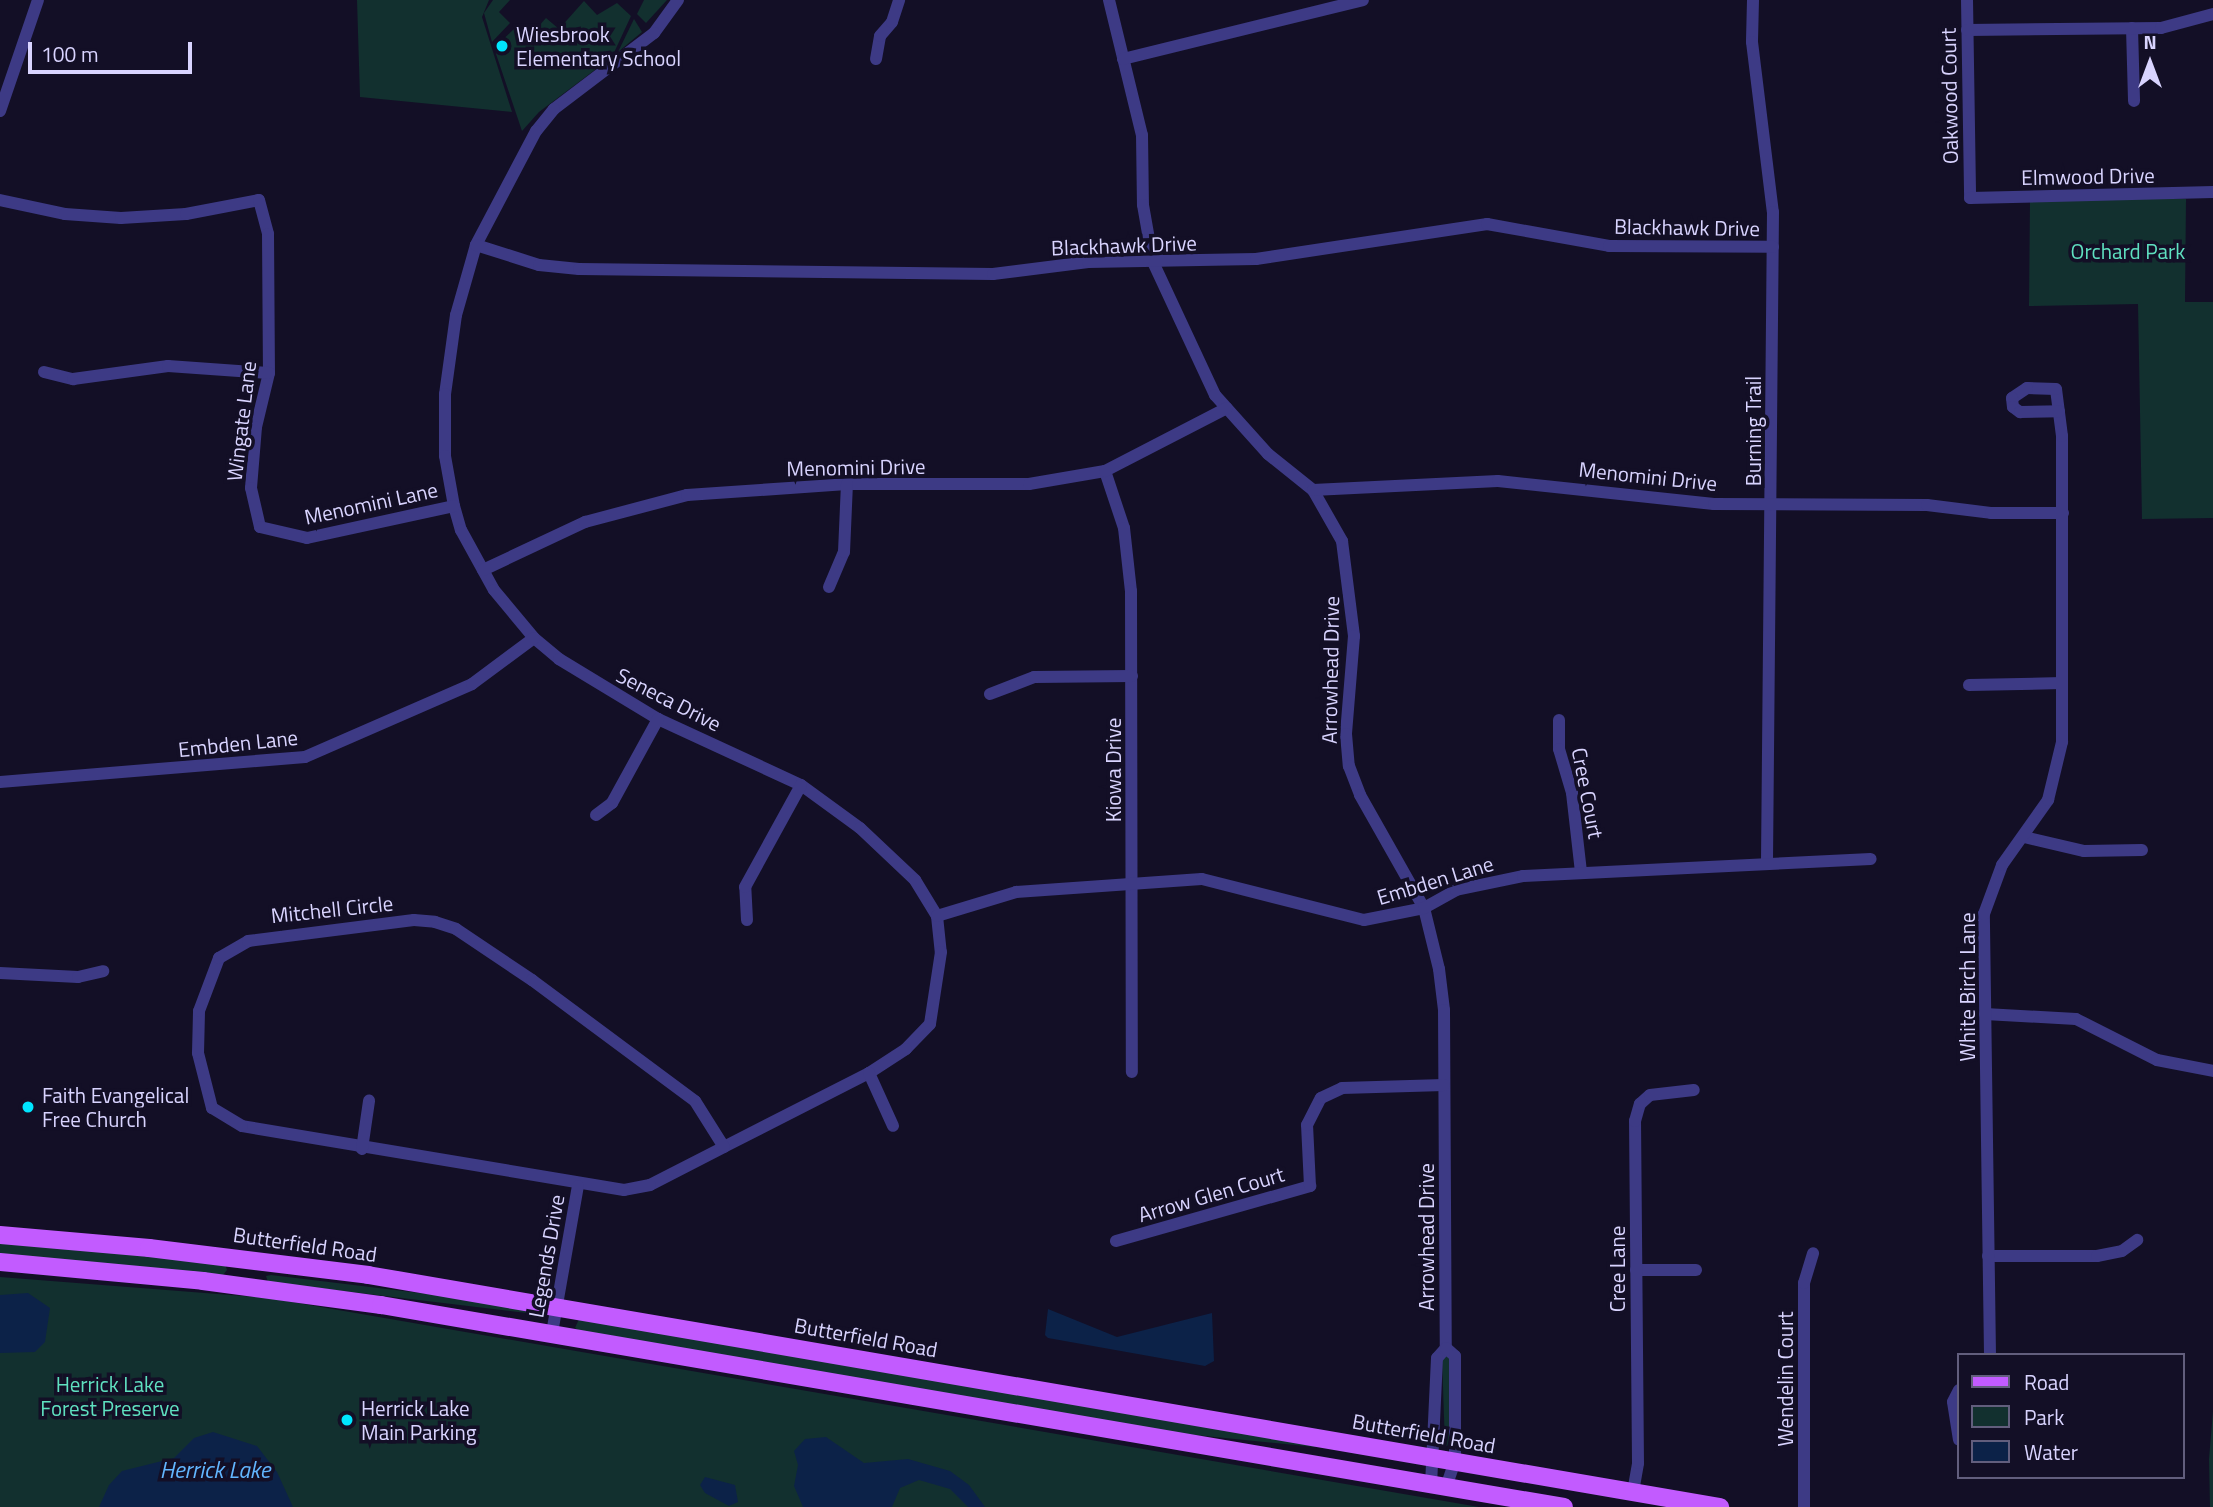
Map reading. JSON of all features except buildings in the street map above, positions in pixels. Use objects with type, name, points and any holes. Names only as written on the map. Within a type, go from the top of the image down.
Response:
[{"type":"main road","name":"Butterfield Road","points":[[0,1236],[280,1263],[557,1307],[1720,1507]]},
{"type":"main road","points":[[0,1262],[282,1290],[552,1333],[1564,1507]]},
{"type":"street","points":[[0,111],[38,0]]},
{"type":"street","name":"Seneca Drive","points":[[678,0],[654,33],[554,109],[536,131],[476,245],[456,315],[445,394],[445,456],[461,530],[505,606],[534,638],[574,669],[658,719],[801,785],[889,854],[915,880],[937,916],[942,972],[930,1024],[906,1049],[869,1073],[724,1147]]},
{"type":"street","points":[[876,59],[880,36],[892,22],[899,0]]},
{"type":"street","name":"Arrowhead Drive","points":[[1109,0],[1142,135],[1143,205],[1153,262],[1205,377],[1227,408],[1268,454],[1313,490],[1342,541],[1351,584],[1354,636],[1346,734],[1349,766],[1360,795],[1424,908],[1442,989],[1446,1348],[1437,1358],[1433,1458],[1439,1486]]},
{"type":"street","points":[[1123,58],[1363,0]]},
{"type":"street","name":"Burning Trail","points":[[1753,0],[1752,42],[1770,166],[1773,247],[1768,863]]},
{"type":"street","name":"Oakwood Court","points":[[1967,0],[1970,192]]},
{"type":"street","points":[[1967,30],[2172,26],[2213,14]]},
{"type":"street","points":[[2132,28],[2134,101]]},
{"type":"street","name":"Elmwood Drive","points":[[1970,192],[1970,198],[2213,192]]},
{"type":"street","name":"Wingate Lane","points":[[0,200],[65,214],[121,218],[186,214],[259,200],[268,234],[268,373],[256,427],[252,496],[260,527],[295,537]]},
{"type":"street","name":"Blackhawk Drive","points":[[476,245],[539,265],[579,269],[993,274],[1080,262],[1256,259],[1487,224],[1609,246],[1773,247]]},
{"type":"street","points":[[44,372],[73,379],[168,366],[268,373]]},
{"type":"street","name":"White Birch Lane","points":[[1990,1353],[1984,1014],[1986,906],[1998,871],[2048,800],[2058,773],[2062,683],[2063,513],[2059,411],[2056,389],[2016,392],[2013,407],[2020,412],[2059,411]]},
{"type":"street","name":"Menomini Drive","points":[[483,570],[585,522],[650,502],[721,490],[847,485],[1017,485],[1105,471],[1227,408]]},
{"type":"street","name":"Kiowa Drive","points":[[1105,471],[1127,547],[1132,676],[1132,1072]]},
{"type":"street","name":"Menomini Drive","points":[[1313,490],[1498,481],[1687,502],[1927,505],[1991,513],[2063,513]]},
{"type":"street","points":[[828,587],[844,552],[847,485]]},
{"type":"street","name":"Menomini Lane","points":[[295,537],[386,524],[454,506]]},
{"type":"street","name":"Embden Lane","points":[[0,782],[305,757],[472,684],[534,638]]},
{"type":"street","points":[[990,694],[1028,678],[1132,676]]},
{"type":"street","points":[[1969,685],[2062,683]]},
{"type":"street","points":[[596,815],[612,803],[658,719]]},
{"type":"street","name":"Cree Court","points":[[1559,720],[1559,749],[1572,793],[1581,872]]},
{"type":"street","points":[[747,920],[746,887],[801,785]]},
{"type":"street","points":[[2024,837],[2076,850],[2143,850]]},
{"type":"street","name":"Embden Lane","points":[[937,916],[1016,892],[1133,882],[1216,881],[1279,902],[1354,919],[1424,908],[1456,890],[1482,883],[1581,872],[1871,859]]},
{"type":"street","name":"Mitchell Circle","points":[[414,920],[456,929],[695,1101],[724,1147],[650,1185],[611,1191],[362,1149],[242,1126],[212,1108],[198,1053],[199,1011],[219,958],[268,935],[414,920]]},
{"type":"street","points":[[0,973],[78,977],[103,971]]},
{"type":"street","points":[[1984,1014],[2076,1019],[2157,1060],[2213,1071]]},
{"type":"street","points":[[869,1073],[893,1126]]},
{"type":"street","name":"Arrow Glen Court","points":[[1116,1241],[1310,1186],[1307,1125],[1321,1098],[1342,1088],[1444,1085]]},
{"type":"street","name":"Cree Lane","points":[[1633,1492],[1638,1463],[1636,1111],[1650,1095],[1694,1090]]},
{"type":"street","points":[[362,1149],[369,1101]]},
{"type":"street","name":"Legends Drive","points":[[552,1333],[578,1186]]},
{"type":"street","points":[[1988,1256],[2097,1256],[2122,1251],[2137,1240]]},
{"type":"street","name":"Wendelin Court","points":[[1804,1507],[1804,1283],[1813,1253]]},
{"type":"street","points":[[1636,1270],[1696,1270]]},
{"type":"street","name":"Arrowhead Drive","points":[[1439,1486],[1454,1461],[1455,1356],[1446,1348]]},
{"type":"street","points":[[1958,1392],[1953,1402],[1958,1434]]},
{"type":"green space","points":[[357,0],[489,0],[482,17],[512,112],[360,97]]},
{"type":"green space","points":[[493,0],[510,0],[499,12],[510,23],[492,42],[484,13]]},
{"type":"green space","points":[[644,0],[667,0],[646,23],[637,14]]},
{"type":"green space","points":[[584,1],[597,15],[617,3],[631,16],[612,57],[539,112],[522,131],[494,48],[515,28],[527,39],[546,18],[559,29]]},
{"type":"green space","points":[[634,19],[642,32],[618,52]]},
{"type":"green space","name":"Orchard Park","points":[[2030,199],[2186,199],[2185,302],[2213,302],[2213,518],[2142,519],[2138,304],[2029,306]]},
{"type":"green space","points":[[0,1242],[225,1264],[227,1270],[223,1275],[0,1256]]},
{"type":"green space","points":[[266,1276],[486,1301],[535,1314],[268,1282]]},
{"type":"green space","name":"Herrick Lake Forest Preserve","points":[[0,1277],[269,1298],[1479,1507],[0,1507]]},
{"type":"green space","points":[[579,1319],[1316,1444],[1315,1447],[1165,1432],[580,1331],[575,1328]]},
{"type":"green space","points":[[1449,1355],[1450,1444],[1445,1447],[1442,1357]]},
{"type":"green space","points":[[2213,1411],[2213,1507],[2210,1507],[2209,1459]]},
{"type":"water","points":[[28,1293],[50,1308],[45,1342],[35,1352],[0,1353],[0,1295]]},
{"type":"water","points":[[1048,1309],[1117,1337],[1212,1313],[1214,1361],[1205,1366],[1048,1338],[1045,1335]]},
{"type":"water","name":"Herrick Lake","points":[[213,1432],[257,1446],[277,1472],[293,1507],[99,1507],[109,1485],[122,1471],[174,1458],[194,1438]]},
{"type":"water","points":[[826,1437],[864,1463],[908,1459],[950,1471],[969,1485],[985,1507],[968,1507],[950,1489],[919,1480],[900,1488],[892,1507],[803,1507],[794,1486],[798,1465],[794,1451],[805,1439]]},
{"type":"water","points":[[705,1477],[735,1485],[738,1502],[729,1506],[705,1493],[700,1485]]},
{"type":"place","name":"Wiesbrook Elementary School","points":[[502,46]]},
{"type":"place","name":"Faith Evangelical Free Church","points":[[28,1107]]},
{"type":"place","name":"Herrick Lake Main Parking","points":[[347,1420]]}]
